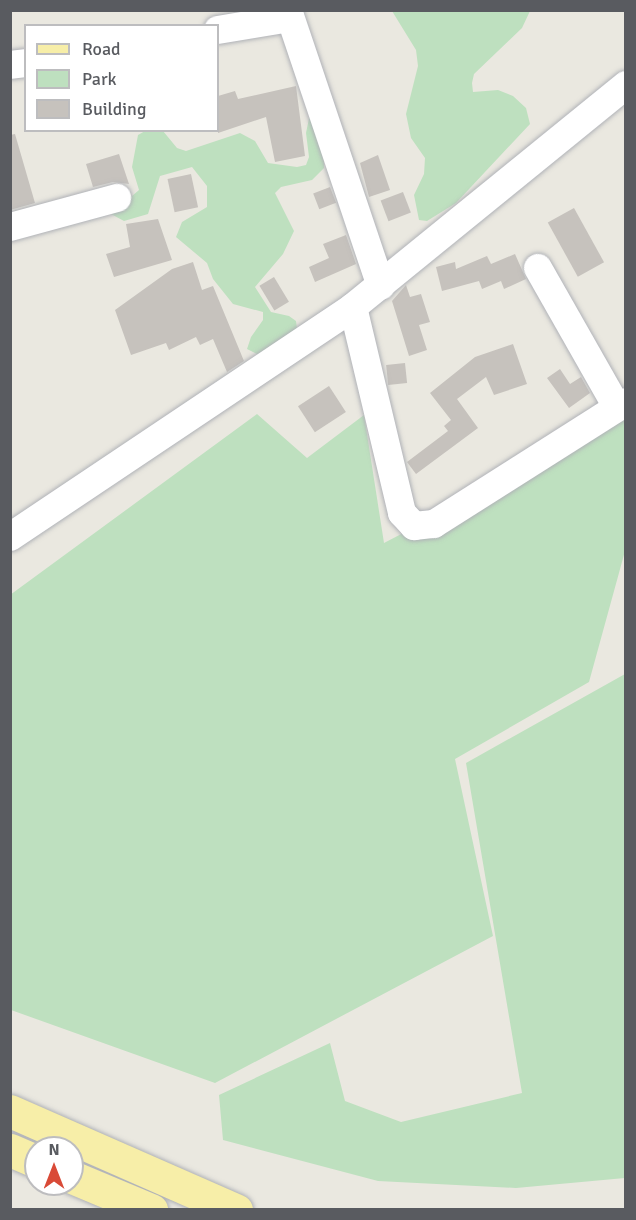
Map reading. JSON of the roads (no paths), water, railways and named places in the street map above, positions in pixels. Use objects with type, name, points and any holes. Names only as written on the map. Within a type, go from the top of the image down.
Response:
[{"type":"main road","points":[[10,1111],[236,1209]]},
{"type":"main road","points":[[10,1150],[24,1156]]},
{"type":"main road","points":[[84,1182],[151,1209]]},
{"type":"street","points":[[219,30],[289,14],[381,286]]},
{"type":"street","points":[[10,537],[353,307],[626,85]]},
{"type":"street","points":[[10,227],[117,198]]},
{"type":"street","points":[[353,307],[402,513],[414,526],[434,524],[621,405],[538,268]]}]
